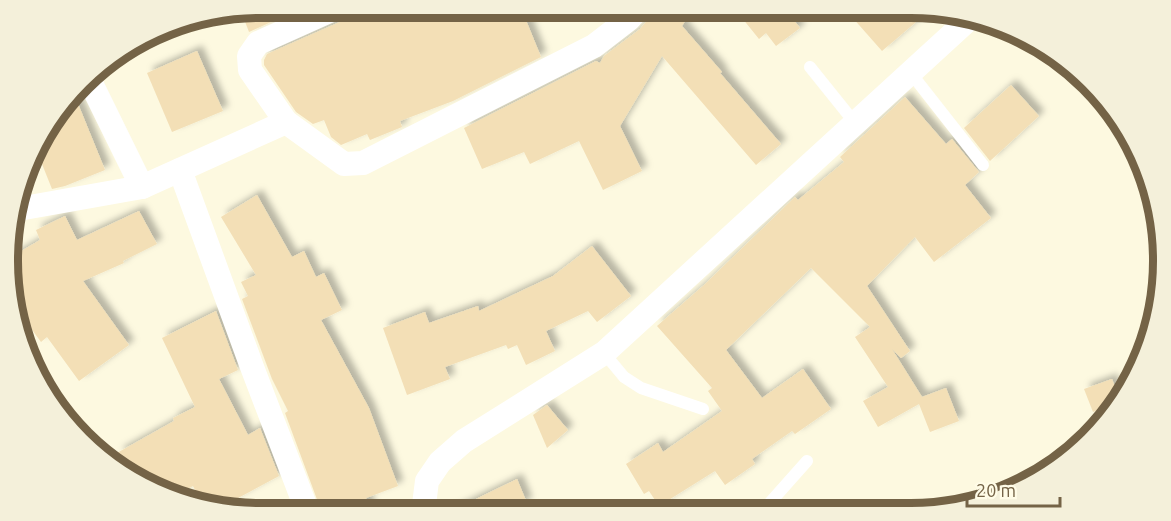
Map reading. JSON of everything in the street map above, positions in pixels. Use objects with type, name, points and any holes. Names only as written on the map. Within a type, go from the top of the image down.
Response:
[{"type":"street","points":[[314,18],[258,43],[249,56],[250,70],[286,122],[344,164],[363,163],[594,46],[629,18]]},
{"type":"street","points":[[424,503],[427,481],[440,462],[464,441],[604,352],[963,24]]},
{"type":"street","points":[[92,86],[141,187]]},
{"type":"street","points":[[24,208],[141,187],[286,122]]},
{"type":"street","points":[[180,170],[304,503]]},
{"type":"lane","points":[[810,67],[855,123]]},
{"type":"lane","points":[[910,72],[983,165]]},
{"type":"lane","points":[[604,352],[624,377],[641,388],[703,409]]},
{"type":"lane","points":[[770,503],[807,461]]},
{"type":"building","points":[[280,18],[249,32],[244,19]]},
{"type":"building","points":[[346,18],[525,18],[541,57],[453,101],[400,121],[402,127],[370,140],[367,134],[341,145],[331,137],[324,120],[313,124],[296,112],[264,65],[264,60],[267,54]]},
{"type":"building","points":[[649,18],[687,18],[682,26],[781,144],[756,165],[662,56],[620,126],[642,171],[603,190],[579,141],[530,164],[524,152],[482,169],[464,128],[596,61],[600,63],[604,56],[640,29]]},
{"type":"building","points":[[742,18],[792,18],[800,28],[776,46],[766,33],[759,39]]},
{"type":"building","points":[[853,18],[920,19],[882,51]]},
{"type":"building","points":[[197,51],[223,111],[172,132],[147,73]]},
{"type":"building","points":[[1011,85],[1039,116],[990,161],[964,128]]},
{"type":"building","points":[[905,97],[946,144],[952,139],[979,172],[965,185],[991,218],[934,262],[915,237],[867,286],[910,351],[901,358],[892,349],[922,397],[946,388],[959,421],[930,432],[919,404],[878,427],[863,401],[888,387],[855,337],[870,327],[811,268],[726,350],[762,398],[803,369],[831,409],[795,434],[792,431],[752,459],[755,464],[725,485],[715,471],[664,503],[657,503],[649,491],[644,494],[626,464],[658,443],[663,452],[722,411],[708,391],[712,388],[657,326],[704,285],[795,197],[798,200],[844,162],[840,157]]},
{"type":"building","points":[[77,102],[105,170],[52,189],[40,159],[50,139]]},
{"type":"building","points":[[257,195],[292,257],[304,251],[316,277],[324,273],[342,310],[321,320],[369,408],[398,486],[366,498],[368,503],[318,503],[285,413],[288,411],[272,379],[242,299],[248,296],[241,282],[256,275],[221,217]]},
{"type":"building","points":[[139,211],[157,244],[123,261],[124,263],[83,281],[129,345],[79,381],[47,337],[41,342],[26,321],[20,292],[18,260],[18,253],[40,240],[36,230],[65,216],[77,240]]},
{"type":"building","points":[[592,246],[631,296],[597,322],[588,311],[546,331],[555,351],[526,365],[517,345],[508,349],[506,345],[445,367],[450,379],[407,395],[383,328],[425,312],[429,323],[478,306],[479,311],[553,276]]},
{"type":"building","points":[[216,311],[238,370],[219,379],[248,435],[260,428],[279,476],[229,501],[197,495],[193,486],[184,490],[168,485],[139,471],[117,453],[195,407],[162,338]]},
{"type":"building","points":[[1112,379],[1116,389],[1103,409],[1093,412],[1084,389]]},
{"type":"building","points":[[547,405],[568,430],[547,448],[533,415]]},
{"type":"building","points":[[517,479],[527,503],[468,503]]}]
